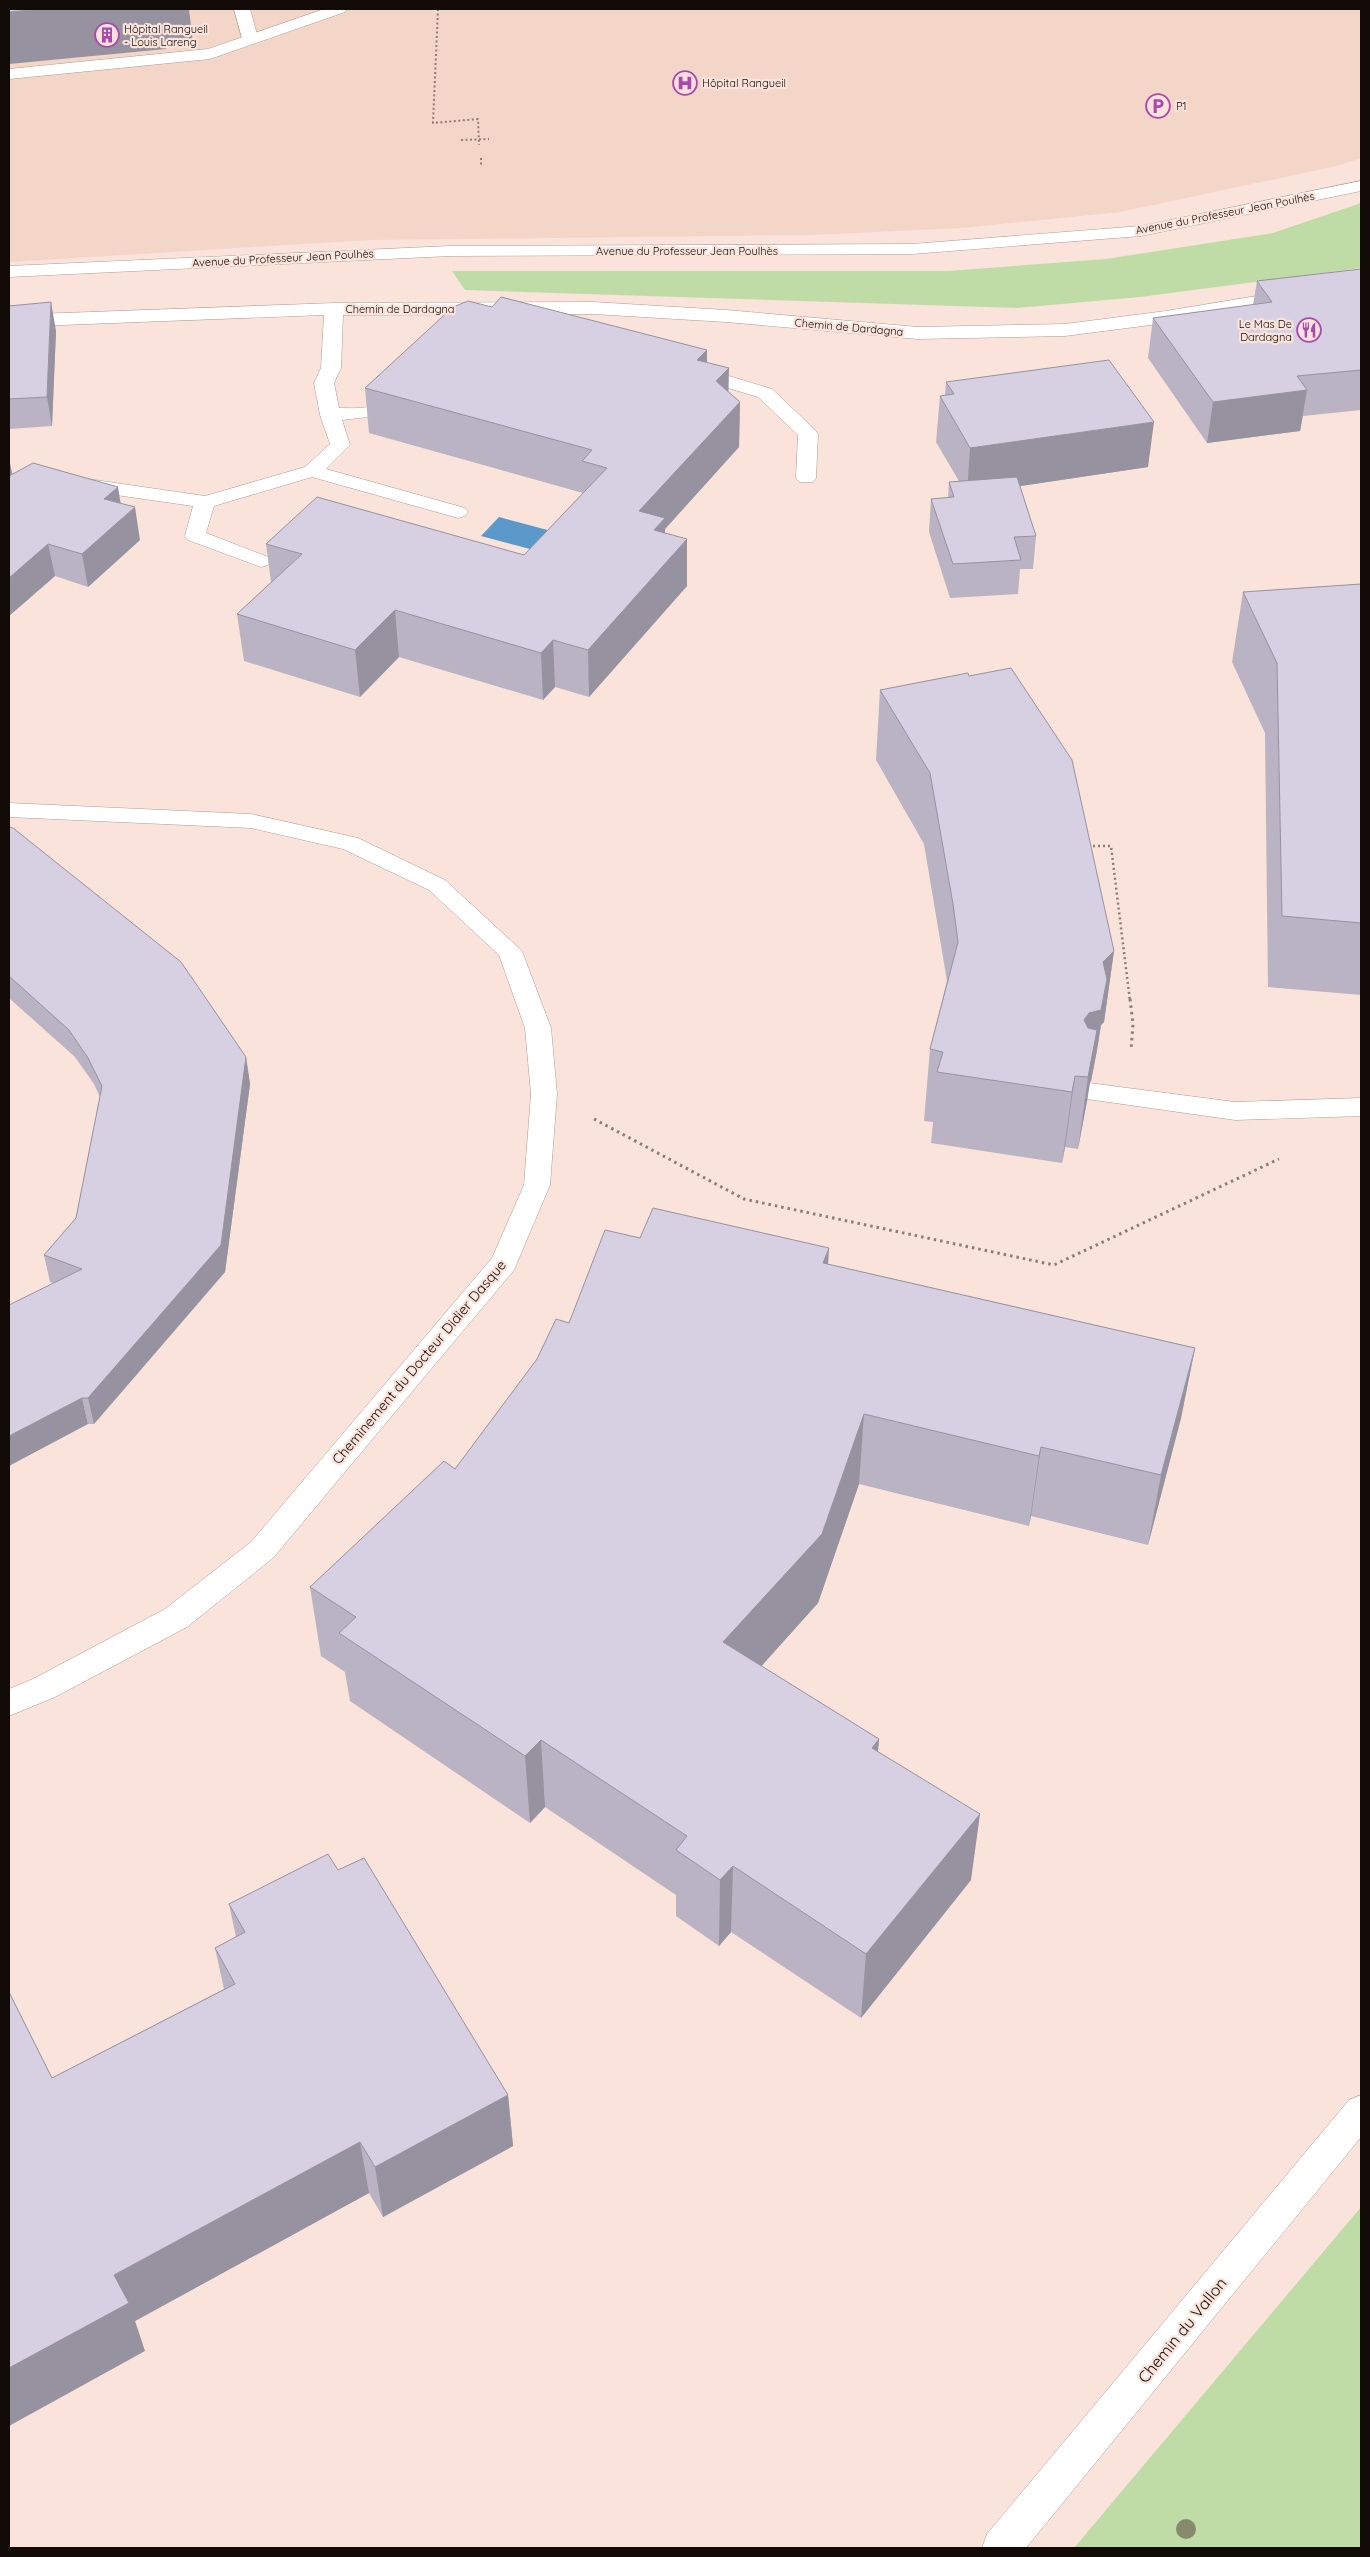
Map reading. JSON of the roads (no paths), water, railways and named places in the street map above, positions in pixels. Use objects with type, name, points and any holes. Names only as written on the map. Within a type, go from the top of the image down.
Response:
[{"type":"street","points":[[242,9],[250,38]]},
{"type":"street","points":[[9,74],[210,54],[250,38],[339,9]]},
{"type":"street","name":"Avenue du Professeur Jean Poulhès","points":[[9,272],[450,251],[912,249],[1141,231],[1361,186]]},
{"type":"street","name":"Chemin de Dardagna","points":[[9,321],[334,309],[593,308],[726,316],[918,333],[1066,330],[1166,317],[1361,285]]},
{"type":"street","name":"Chemin de Dardagna","points":[[9,502],[36,486],[88,485],[205,502],[256,489],[312,471],[340,445],[330,415],[324,383],[331,368],[334,309]]},
{"type":"street","points":[[671,365],[765,393],[808,434],[806,478]]},
{"type":"street","points":[[330,415],[378,411],[409,382]]},
{"type":"street","points":[[312,471],[458,512]]},
{"type":"street","points":[[205,502],[195,536],[261,562]]},
{"type":"street","name":"Cheminement du Docteur Didier Dasque","points":[[9,810],[251,821],[350,843],[437,886],[510,951],[538,1028],[544,1094],[537,1185],[504,1263],[262,1550],[176,1618],[44,1688],[9,1702]]},
{"type":"street","points":[[1089,1092],[1235,1111],[1361,1107]]},
{"type":"street","name":"Chemin du Vallon","points":[[1001,2548],[1034,2511],[1361,2111]]},
{"type":"water","points":[[499,517],[570,536],[553,555],[481,536]]},
{"type":"place","name":"Hôpital Rangueil - Louis Lareng","points":[[107,35]]},
{"type":"place","name":"Hôpital Rangueil","points":[[685,83]]},
{"type":"place","name":"P1","points":[[1158,106]]},
{"type":"place","name":"Le Mas De Dardagna","points":[[1309,330]]}]
